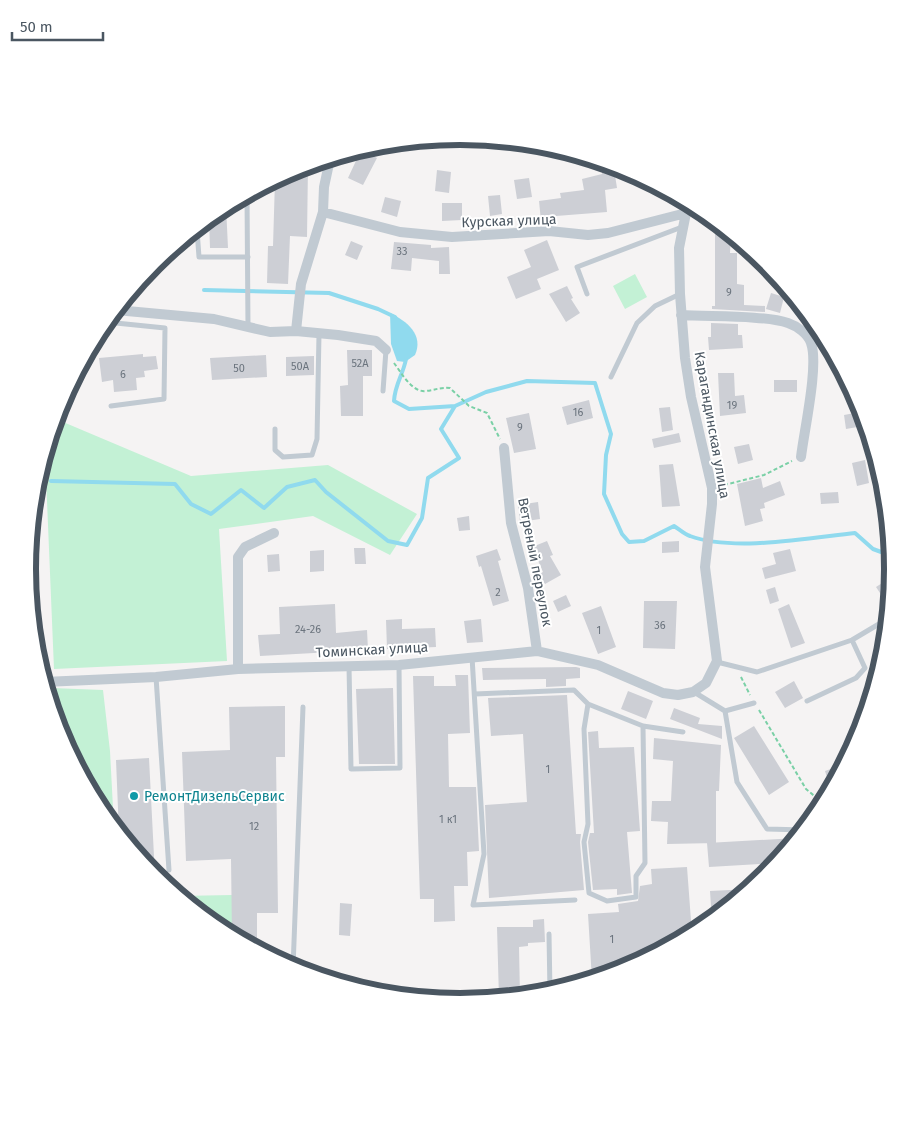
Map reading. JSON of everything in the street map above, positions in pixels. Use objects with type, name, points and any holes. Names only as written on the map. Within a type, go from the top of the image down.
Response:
[{"type":"street","points":[[296,331],[301,284],[323,212],[324,186],[328,167]]},
{"type":"street","name":"Курская улица","points":[[323,212],[400,232],[452,237],[549,231],[588,235],[608,233],[684,209]]},
{"type":"street","name":"Карагандинская улица","points":[[687,211],[682,227],[679,248],[681,315],[691,397],[712,488],[705,567],[717,661]]},
{"type":"street","points":[[124,311],[214,319],[270,332],[296,331],[376,341],[386,350]]},
{"type":"street","points":[[681,315],[772,320],[789,323],[808,336],[812,349],[813,367],[801,457]]},
{"type":"street","name":"Ветреный переулок","points":[[504,448],[512,523],[528,588],[537,652]]},
{"type":"street","points":[[238,670],[238,556],[245,547],[274,533]]},
{"type":"street","name":"Томинская улица","points":[[52,682],[156,677],[238,670],[399,665],[472,656],[537,652],[598,665],[663,692],[678,695],[693,692]]},
{"type":"street","points":[[693,692],[706,683],[717,661]]},
{"type":"lane","points":[[247,203],[248,328]]},
{"type":"lane","points":[[587,294],[577,267],[682,227]]},
{"type":"lane","points":[[198,237],[199,257],[248,257]]},
{"type":"lane","points":[[612,377],[637,323],[655,306],[680,294]]},
{"type":"lane","points":[[111,406],[164,399],[165,328],[116,323]]},
{"type":"lane","points":[[275,429],[275,450],[282,457],[312,454],[317,439],[319,333]]},
{"type":"lane","points":[[383,391],[386,350]]},
{"type":"lane","points":[[717,661],[757,672],[852,640],[881,623]]},
{"type":"lane","points":[[807,701],[856,678],[865,668],[852,640]]},
{"type":"lane","points":[[472,656],[484,854],[473,905],[575,900]]},
{"type":"lane","points":[[348,666],[351,769],[400,768],[399,665]]},
{"type":"lane","points":[[156,677],[169,870]]},
{"type":"lane","points":[[475,694],[574,690],[588,704],[643,726],[683,732]]},
{"type":"lane","points":[[693,692],[725,711],[754,704]]},
{"type":"lane","points":[[588,704],[584,729],[588,824],[584,842],[588,884],[589,893],[607,901],[636,897],[636,876],[645,863],[643,726]]},
{"type":"lane","points":[[293,959],[303,707]]},
{"type":"lane","points":[[725,711],[737,782],[767,829],[795,830]]},
{"type":"lane","points":[[549,934],[550,984]]},
{"type":"path","points":[[386,350],[406,380],[417,389],[425,392],[439,387],[450,388],[469,406],[488,413],[504,448]]},
{"type":"path","points":[[712,488],[764,475],[801,457]]},
{"type":"path","points":[[736,666],[754,704],[806,789],[817,798]]},
{"type":"green space","points":[[635,274],[647,297],[625,309],[613,286]]},
{"type":"green space","points":[[63,422],[191,476],[328,465],[417,514],[390,555],[313,516],[219,529],[227,661],[54,669],[46,479]]},
{"type":"green space","points":[[54,688],[103,690],[110,751],[113,813],[93,782],[80,757]]},
{"type":"green space","points":[[232,895],[232,927],[202,906],[190,896]]},
{"type":"water","points":[[390,313],[408,325],[416,335],[417,348],[415,355],[405,362],[397,361],[391,344]]},
{"type":"building","points":[[371,155],[377,158],[363,185],[348,178],[357,158]]},
{"type":"building","points":[[437,170],[451,172],[449,193],[435,191]]},
{"type":"building","points":[[602,171],[615,175],[617,188],[605,190],[607,212],[556,216],[556,220],[541,221],[539,201],[561,198],[560,193],[584,190],[582,179],[602,174]]},
{"type":"building","points":[[308,174],[307,237],[290,236],[288,284],[267,283],[268,246],[273,246],[275,188]]},
{"type":"building","points":[[529,178],[532,197],[517,199],[514,180]]},
{"type":"building","points":[[500,195],[502,214],[490,216],[488,196]]},
{"type":"building","points":[[385,197],[401,201],[397,217],[381,212]]},
{"type":"building","points":[[442,203],[462,203],[462,220],[442,221]]},
{"type":"building","points":[[226,216],[228,248],[210,248],[209,228]]},
{"type":"building","points":[[715,230],[731,243],[730,253],[737,253],[737,284],[744,285],[744,305],[765,306],[765,312],[712,309],[712,306],[715,306]]},
{"type":"building","points":[[547,240],[559,270],[537,279],[541,289],[516,299],[507,277],[531,267],[524,250]]},
{"type":"building","points":[[351,241],[363,246],[357,260],[345,255]]},
{"type":"building","points":[[394,242],[431,245],[431,248],[449,247],[450,274],[439,274],[439,261],[412,258],[411,271],[391,269]]},
{"type":"building","points":[[567,286],[573,298],[571,299],[580,313],[566,322],[549,294]]},
{"type":"building","points":[[771,293],[784,297],[780,313],[766,309]]},
{"type":"building","points":[[711,323],[738,324],[738,335],[742,335],[743,348],[709,350],[708,337],[711,337]]},
{"type":"building","points":[[347,350],[372,350],[372,376],[363,376],[363,416],[341,416],[340,386],[348,385]]},
{"type":"building","points":[[143,354],[143,357],[156,356],[158,369],[144,371],[145,377],[136,378],[137,390],[114,392],[113,380],[102,382],[99,358]]},
{"type":"building","points":[[266,355],[267,377],[212,380],[210,358]]},
{"type":"building","points":[[314,356],[314,375],[286,376],[286,357]]},
{"type":"building","points":[[718,373],[734,373],[735,396],[744,395],[746,413],[720,416]]},
{"type":"building","points":[[774,380],[797,380],[797,392],[774,392]]},
{"type":"building","points":[[589,400],[593,418],[567,425],[562,407]]},
{"type":"building","points":[[670,407],[673,430],[662,432],[659,408]]},
{"type":"building","points":[[529,413],[536,449],[514,453],[506,418]]},
{"type":"building","points":[[854,413],[860,427],[846,429],[844,415]]},
{"type":"building","points":[[679,433],[681,442],[654,448],[652,439]]},
{"type":"building","points":[[749,444],[753,460],[738,464],[734,447]]},
{"type":"building","points":[[865,460],[869,483],[857,486],[852,463]]},
{"type":"building","points":[[673,464],[680,506],[662,507],[659,465]]},
{"type":"building","points":[[761,478],[763,488],[780,481],[785,495],[764,503],[765,508],[760,509],[763,521],[745,526],[737,484]]},
{"type":"building","points":[[838,492],[839,503],[821,504],[820,493]]},
{"type":"building","points":[[538,502],[540,519],[520,522],[518,505]]},
{"type":"building","points":[[469,516],[470,530],[459,531],[457,518]]},
{"type":"building","points":[[547,541],[553,555],[550,556],[561,575],[545,584],[539,574],[543,572],[532,547]]},
{"type":"building","points":[[679,541],[679,552],[662,553],[662,542]]},
{"type":"building","points":[[354,548],[365,548],[366,564],[355,564]]},
{"type":"building","points":[[497,549],[501,560],[498,561],[509,601],[493,606],[481,566],[479,567],[476,556]]},
{"type":"building","points":[[790,549],[796,571],[765,579],[762,568],[776,564],[773,553]]},
{"type":"building","points":[[324,550],[324,571],[310,572],[310,551]]},
{"type":"building","points":[[279,554],[280,571],[268,572],[267,555]]},
{"type":"building","points":[[885,581],[884,599],[876,587]]},
{"type":"building","points":[[775,587],[779,601],[770,604],[766,590]]},
{"type":"building","points":[[566,595],[571,606],[558,612],[553,601]]},
{"type":"building","points":[[644,601],[677,601],[675,649],[643,648]]},
{"type":"building","points":[[335,604],[336,633],[367,630],[368,650],[260,656],[258,635],[280,634],[279,607]]},
{"type":"building","points":[[789,604],[805,643],[791,648],[778,609]]},
{"type":"building","points":[[601,606],[616,647],[598,654],[582,613]]},
{"type":"building","points":[[402,619],[402,629],[435,628],[436,647],[387,649],[386,620]]},
{"type":"building","points":[[481,619],[483,642],[467,643],[464,621]]},
{"type":"building","points":[[576,667],[580,668],[580,678],[566,679],[566,686],[546,687],[546,679],[483,680],[482,668]]},
{"type":"building","points":[[455,675],[468,675],[470,733],[448,734],[449,787],[476,787],[479,851],[467,852],[468,886],[454,886],[455,921],[434,922],[434,899],[420,899],[413,676],[434,676],[434,686],[456,686]]},
{"type":"building","points":[[794,681],[803,698],[785,708],[775,692]]},
{"type":"building","points":[[393,688],[395,764],[359,764],[356,689]]},
{"type":"building","points":[[628,691],[653,701],[646,719],[621,709]]},
{"type":"building","points":[[567,695],[576,834],[581,834],[584,890],[489,898],[485,805],[527,802],[523,734],[491,736],[488,698]]},
{"type":"building","points":[[285,706],[285,757],[276,757],[278,913],[257,913],[257,942],[232,926],[231,859],[186,861],[182,752],[230,750],[229,707]]},
{"type":"building","points":[[674,708],[700,718],[698,724],[722,726],[722,739],[670,719]]},
{"type":"building","points":[[754,726],[789,782],[769,795],[734,738]]},
{"type":"building","points":[[598,731],[599,748],[634,747],[640,831],[627,832],[632,893],[617,895],[617,889],[593,890],[588,842],[590,833],[594,833],[588,732]]},
{"type":"building","points":[[654,738],[721,745],[719,791],[716,791],[716,843],[667,844],[668,822],[651,821],[652,801],[671,801],[673,761],[653,759]]},
{"type":"building","name":"РемонтДизельСервис","points":[[149,758],[154,862],[118,820],[116,760]]},
{"type":"building","points":[[836,767],[828,781],[825,771]]},
{"type":"building","points":[[788,838],[765,864],[709,867],[707,843]]},
{"type":"building","points":[[687,867],[691,925],[648,950],[592,973],[588,914],[619,912],[618,904],[638,901],[640,886],[652,884],[651,869]]},
{"type":"building","points":[[738,890],[711,911],[710,891]]},
{"type":"building","points":[[340,903],[352,904],[350,936],[339,935]]},
{"type":"building","points":[[544,919],[545,942],[528,943],[528,946],[519,947],[520,989],[499,992],[497,927],[533,927],[533,920]]},
{"type":"waterway","points":[[204,290],[329,293],[378,309],[395,317]]},
{"type":"waterway","points":[[406,359],[394,401],[409,409],[455,406]]},
{"type":"waterway","points":[[51,481],[175,484],[191,504],[211,514],[241,490],[264,508],[287,487],[315,480],[326,492],[388,541],[407,545],[422,518],[428,478],[459,458],[441,429],[455,406],[486,392],[527,381],[595,383],[611,434],[606,455],[604,494],[622,534],[629,542],[644,541],[674,526],[690,536],[708,541],[727,543],[771,542],[855,533],[873,549],[884,553]]},
{"type":"place","name":"РемонтДизельСервис","points":[[134,796]]}]
